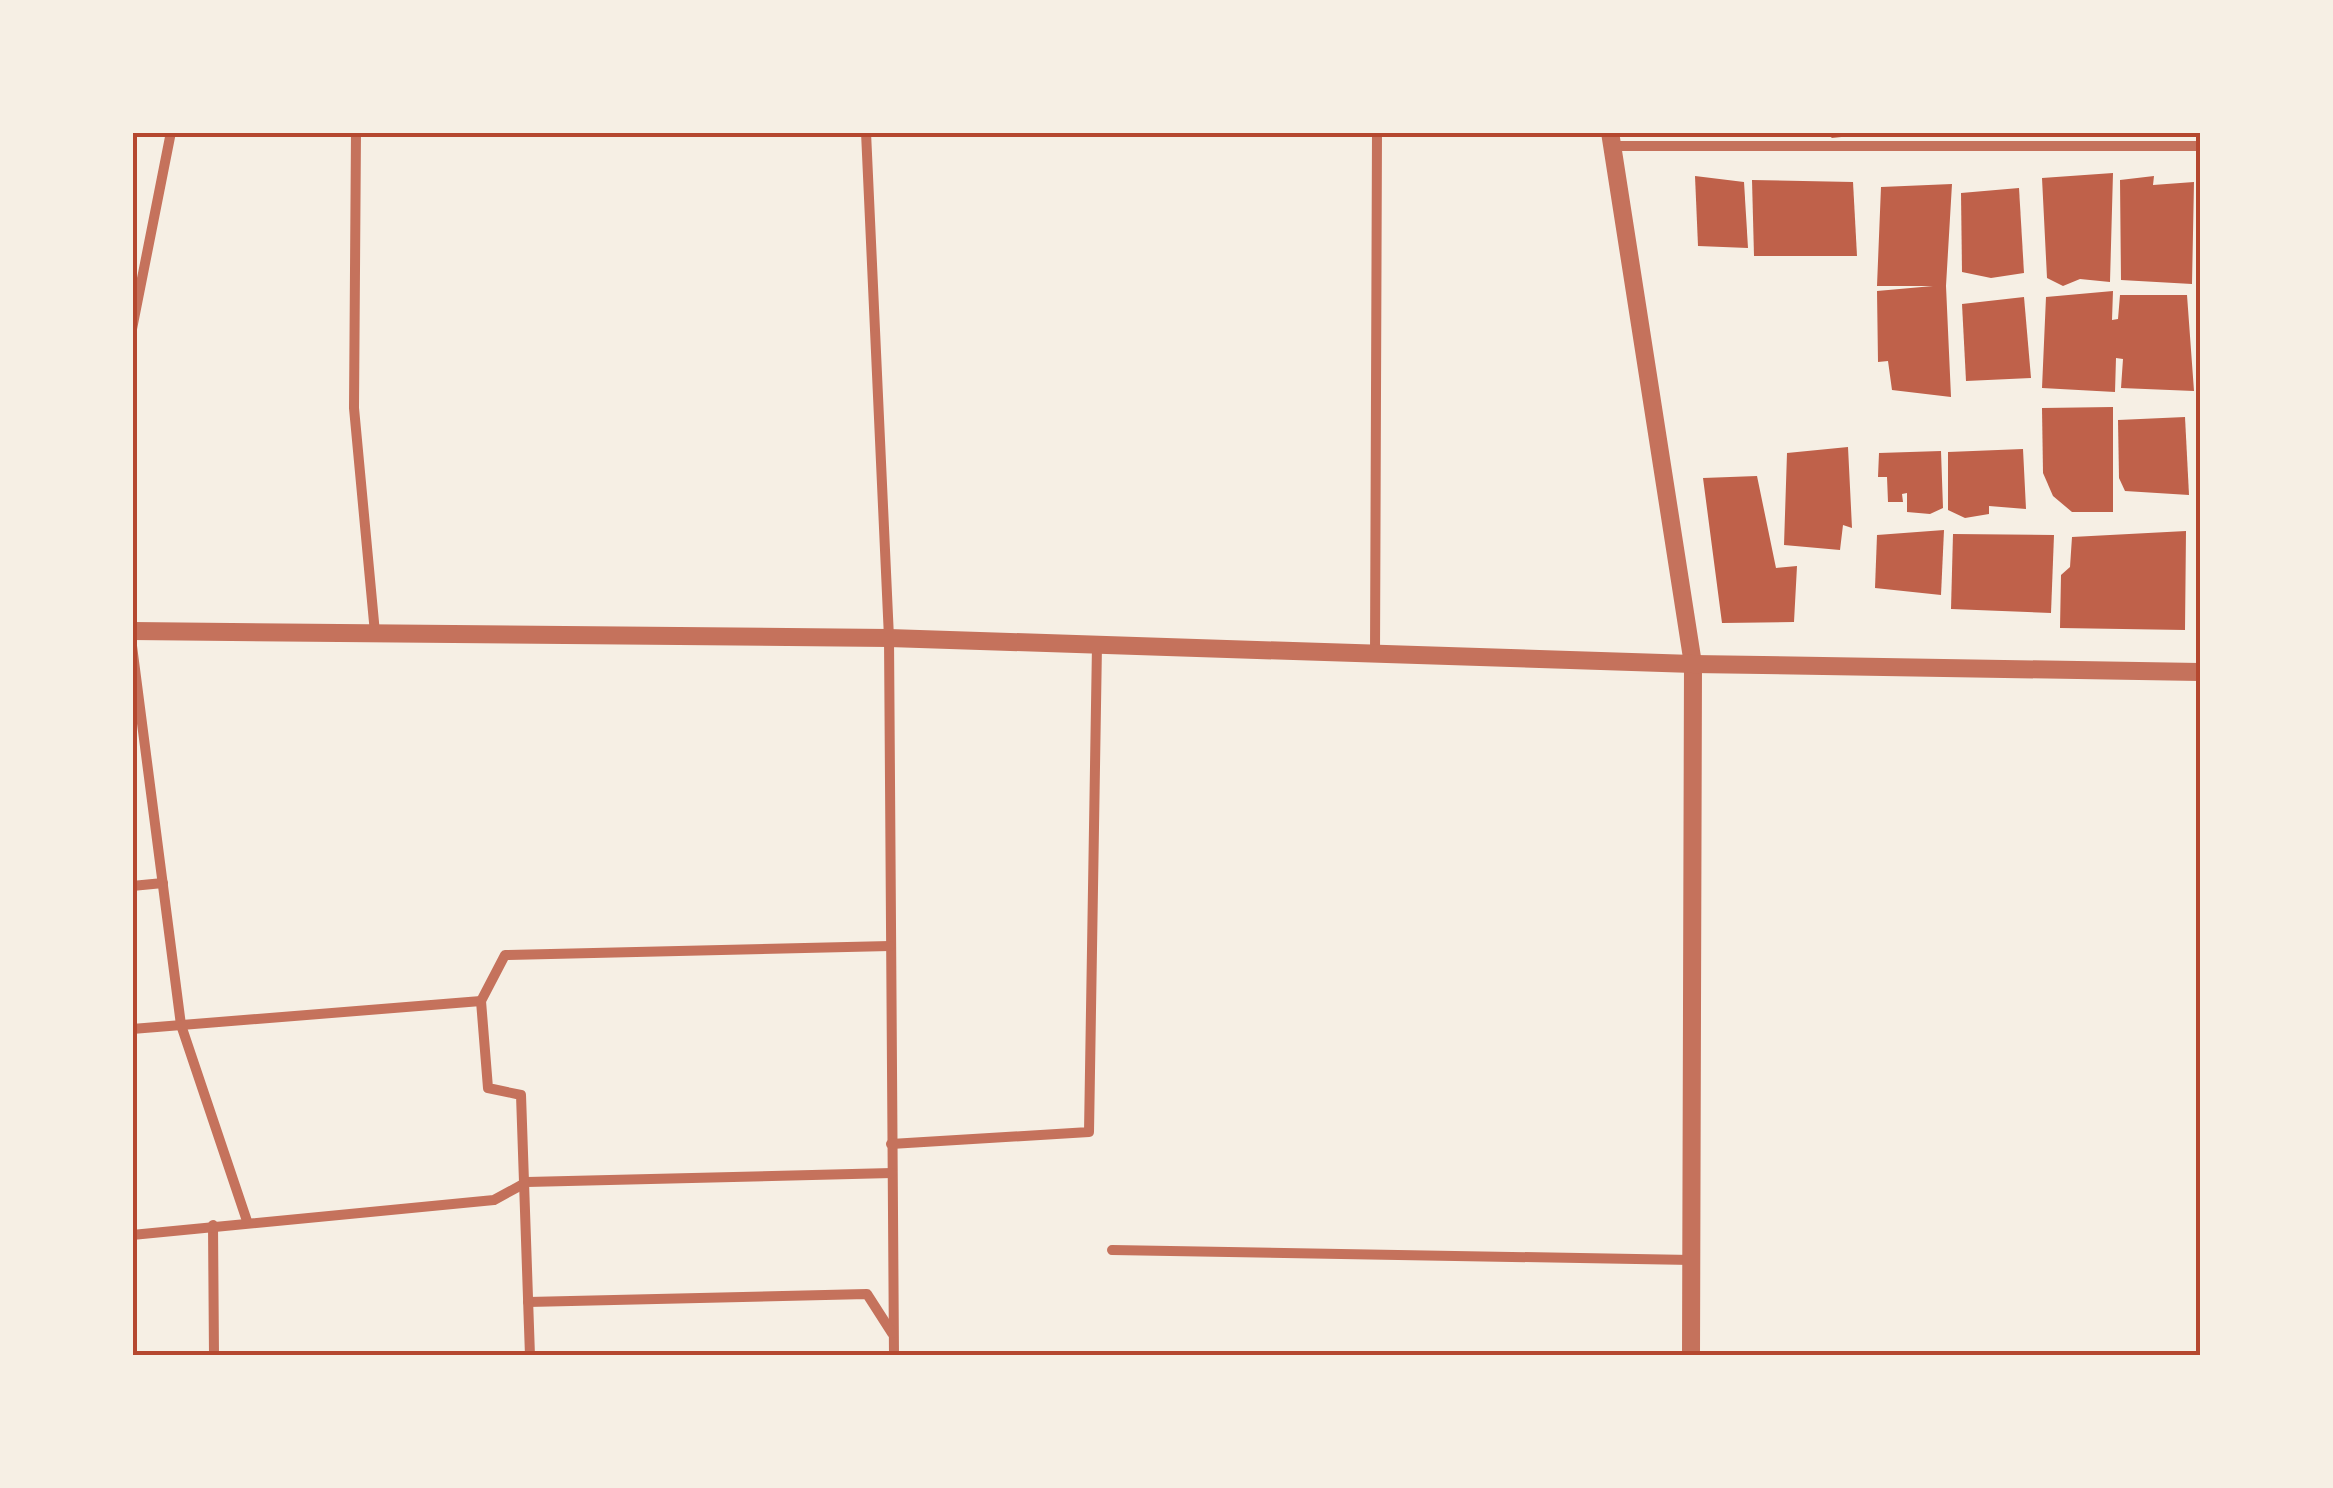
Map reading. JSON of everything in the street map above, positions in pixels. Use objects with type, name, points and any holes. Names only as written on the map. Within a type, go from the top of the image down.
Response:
[{"type":"street","points":[[132,328],[171,132]]},
{"type":"street","points":[[356,132],[354,408],[375,633]]},
{"type":"street","points":[[866,132],[889,638],[894,1356]]},
{"type":"street","points":[[1376,654],[1377,132]]},
{"type":"street","points":[[1691,1356],[1694,664],[1611,139],[2200,146]]},
{"type":"street","points":[[132,631],[889,638],[1694,664],[2200,672]]},
{"type":"street","points":[[891,1144],[1089,1132],[1097,645]]},
{"type":"street","points":[[132,646],[181,1026],[248,1221]]},
{"type":"street","points":[[132,886],[162,883]]},
{"type":"street","points":[[530,1356],[522,1095],[488,1088],[481,1001],[505,955],[890,946]]},
{"type":"street","points":[[132,1029],[481,1001]]},
{"type":"street","points":[[132,1235],[248,1221],[374,1215],[494,1200],[527,1182],[892,1172]]},
{"type":"street","points":[[213,1225],[214,1356]]},
{"type":"street","points":[[1112,1250],[1692,1260]]},
{"type":"street","points":[[528,1302],[867,1294],[892,1334]]},
{"type":"building","points":[[1824,132],[1860,132],[1860,135],[1832,138]]},
{"type":"building","points":[[2113,173],[2110,282],[2080,279],[2063,286],[2047,278],[2042,178]]},
{"type":"building","points":[[1695,176],[1744,182],[1748,248],[1698,246]]},
{"type":"building","points":[[2154,176],[2153,185],[2194,182],[2192,284],[2121,280],[2120,180]]},
{"type":"building","points":[[1752,180],[1853,182],[1857,256],[1754,256]]},
{"type":"building","points":[[1952,184],[1946,286],[1951,397],[1892,390],[1888,361],[1878,362],[1877,291],[1933,286],[1877,286],[1881,187]]},
{"type":"building","points":[[2019,188],[2024,273],[1991,278],[1962,272],[1961,193]]},
{"type":"building","points":[[2113,291],[2112,320],[2118,319],[2120,295],[2187,295],[2194,391],[2121,388],[2123,359],[2116,358],[2115,392],[2042,388],[2046,297]]},
{"type":"building","points":[[2024,297],[2031,378],[1966,381],[1962,304]]},
{"type":"building","points":[[2113,407],[2113,512],[2072,512],[2053,496],[2043,473],[2042,408]]},
{"type":"building","points":[[2185,417],[2189,495],[2125,491],[2119,478],[2118,420]]},
{"type":"building","points":[[1848,447],[1852,528],[1843,525],[1840,550],[1784,545],[1787,453]]},
{"type":"building","points":[[2023,449],[2026,509],[1989,506],[1989,514],[1965,518],[1948,510],[1948,452]]},
{"type":"building","points":[[1941,451],[1943,508],[1930,514],[1907,512],[1907,493],[1902,494],[1903,502],[1888,502],[1887,477],[1878,477],[1879,453]]},
{"type":"building","points":[[1757,476],[1776,568],[1797,566],[1794,622],[1722,623],[1703,478]]},
{"type":"building","points":[[1944,530],[1941,595],[1875,588],[1877,535]]},
{"type":"building","points":[[2186,531],[2185,630],[2060,628],[2061,575],[2070,567],[2072,537]]},
{"type":"building","points":[[1953,534],[2054,535],[2051,613],[1951,609]]}]
